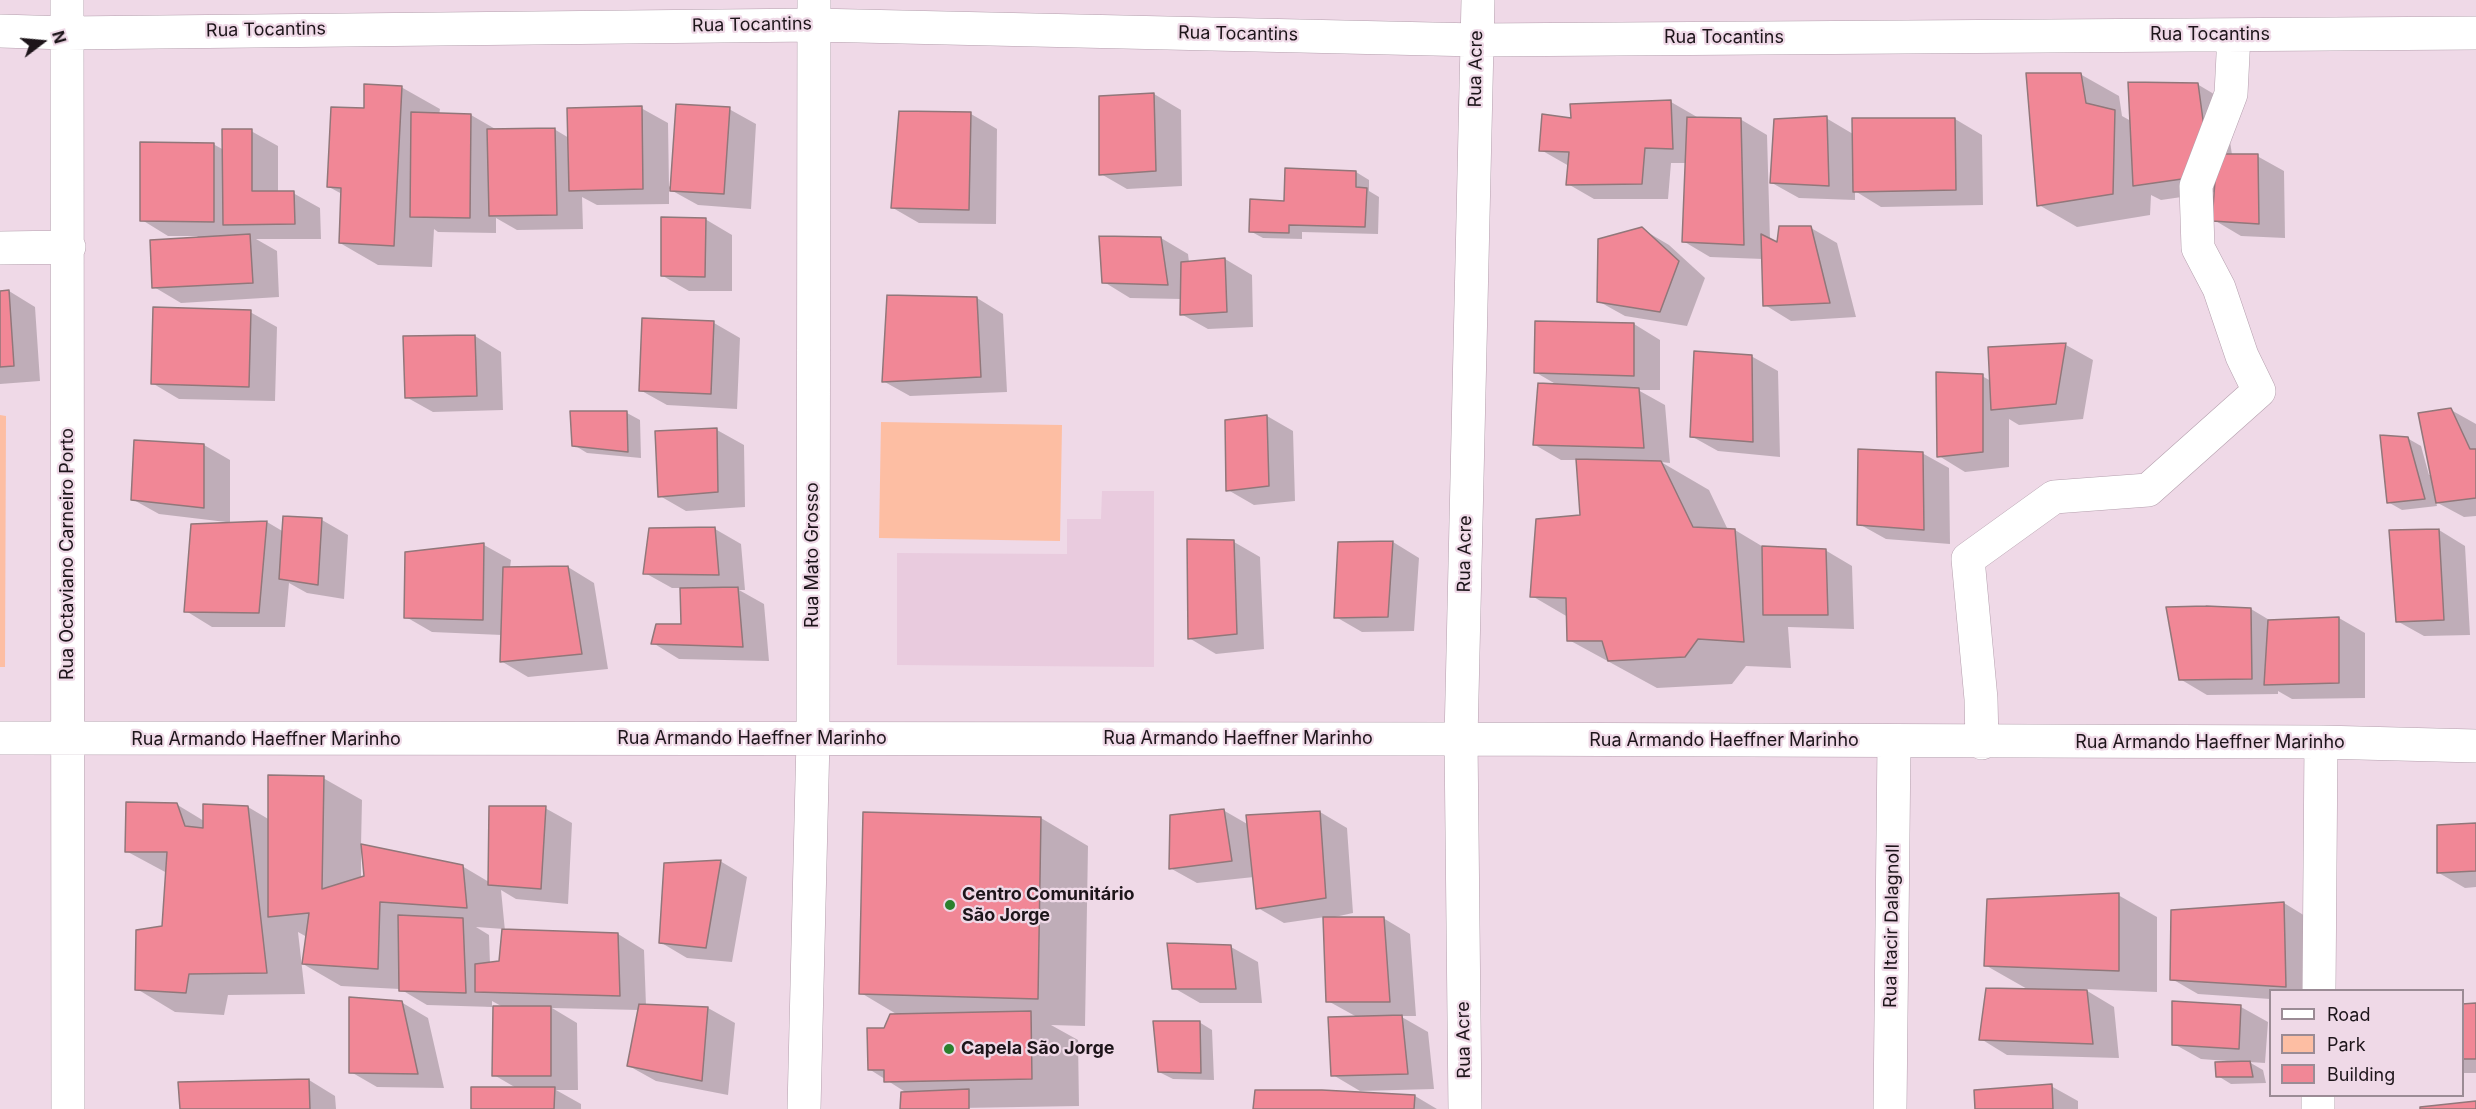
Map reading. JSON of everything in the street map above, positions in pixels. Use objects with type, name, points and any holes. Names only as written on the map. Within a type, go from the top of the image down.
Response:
[{"type":"street","name":"Rua Octaviano Carneiro Porto","points":[[67,0],[68,1109]]},
{"type":"street","name":"Rua Acre","points":[[1465,1109],[1461,739],[1478,0]]},
{"type":"street","name":"Rua Tocantins","points":[[0,31],[67,33],[814,12],[1477,40],[2476,33]]},
{"type":"street","name":"Rua Mato Grosso","points":[[804,1109],[813,739],[814,12]]},
{"type":"street","points":[[1982,743],[1981,699],[1968,559],[2054,497],[2148,490],[2259,391],[2242,356],[2219,288],[2198,248],[2196,186],[2231,94],[2234,35]]},
{"type":"street","points":[[0,248],[69,247]]},
{"type":"street","name":"Rua Armando Haeffner Marinho","points":[[0,738],[68,740],[1461,739],[1894,743],[2321,742],[2476,746]]},
{"type":"street","points":[[2319,989],[2321,742]]},
{"type":"street","name":"Rua Itacir Dalagnoll","points":[[1890,1109],[1894,743]]},
{"type":"shaded area","points":[[1102,491],[1154,491],[1154,667],[897,665],[897,553],[1067,554],[1067,519],[1101,519]]},
{"type":"green space","points":[[0,415],[6,416],[5,667],[0,667]]},
{"type":"green space","points":[[881,422],[1062,425],[1060,541],[879,538]]},
{"type":"building","points":[[2026,73],[2081,73],[2086,103],[2115,110],[2113,194],[2037,206]]},
{"type":"building","points":[[2128,82],[2198,83],[2206,142],[2189,178],[2133,186]]},
{"type":"building","points":[[364,84],[402,86],[394,246],[339,243],[341,188],[327,187],[331,107],[364,108]]},
{"type":"building","points":[[1154,93],[1156,171],[1099,175],[1099,96]]},
{"type":"building","points":[[1671,100],[1673,149],[1645,148],[1642,184],[1566,185],[1569,152],[1539,151],[1542,114],[1571,118],[1570,104]]},
{"type":"building","points":[[676,104],[730,107],[724,194],[670,191]]},
{"type":"building","points":[[642,106],[643,189],[569,191],[567,108]]},
{"type":"building","points":[[899,111],[971,112],[969,210],[891,208]]},
{"type":"building","points":[[411,112],[471,114],[470,218],[410,217]]},
{"type":"building","points":[[1827,116],[1829,186],[1770,183],[1774,119]]},
{"type":"building","points":[[1687,117],[1741,118],[1744,245],[1682,242]]},
{"type":"building","points":[[1852,118],[1955,118],[1956,190],[1853,192]]},
{"type":"building","points":[[555,128],[557,215],[489,216],[487,129]]},
{"type":"building","points":[[222,129],[252,129],[252,191],[294,191],[295,224],[223,225]]},
{"type":"building","points":[[140,142],[214,143],[214,222],[140,221]]},
{"type":"building","points":[[2217,154],[2258,154],[2259,224],[2212,221]]},
{"type":"building","points":[[1285,168],[1356,171],[1356,187],[1367,188],[1365,227],[1289,225],[1289,233],[1249,232],[1250,199],[1284,201]]},
{"type":"building","points":[[661,217],[706,218],[705,277],[661,276]]},
{"type":"building","points":[[1779,226],[1811,226],[1830,303],[1763,306],[1761,234],[1777,242]]},
{"type":"building","points":[[1642,227],[1679,261],[1660,312],[1597,302],[1598,239]]},
{"type":"building","points":[[250,234],[253,283],[152,288],[150,240]]},
{"type":"building","points":[[1099,236],[1161,237],[1168,285],[1102,283]]},
{"type":"building","points":[[1225,258],[1227,312],[1180,315],[1181,262]]},
{"type":"building","points":[[9,290],[14,366],[0,367],[0,291]]},
{"type":"building","points":[[887,295],[977,297],[981,377],[882,382]]},
{"type":"building","points":[[153,307],[251,310],[249,387],[151,384]]},
{"type":"building","points":[[642,318],[714,321],[711,394],[639,391]]},
{"type":"building","points":[[1535,321],[1634,323],[1634,376],[1534,373]]},
{"type":"building","points":[[475,335],[477,396],[405,398],[403,336]]},
{"type":"building","points":[[2066,343],[2056,404],[1991,410],[1988,347]]},
{"type":"building","points":[[1694,351],[1752,355],[1753,442],[1690,437]]},
{"type":"building","points":[[1936,372],[1983,374],[1983,452],[1937,457]]},
{"type":"building","points":[[1538,383],[1639,388],[1644,448],[1533,445]]},
{"type":"building","points":[[2451,408],[2470,449],[2476,449],[2476,498],[2436,503],[2418,413]]},
{"type":"building","points":[[570,411],[627,411],[628,452],[572,446]]},
{"type":"building","points":[[1267,415],[1269,486],[1226,491],[1225,420]]},
{"type":"building","points":[[717,428],[718,492],[658,497],[655,431]]},
{"type":"building","points":[[2380,435],[2408,437],[2425,499],[2387,503]]},
{"type":"building","points":[[134,440],[204,444],[204,508],[131,500]]},
{"type":"building","points":[[1858,449],[1923,452],[1924,530],[1857,525]]},
{"type":"building","points":[[1576,459],[1661,461],[1693,527],[1735,529],[1744,642],[1698,639],[1685,657],[1608,661],[1602,641],[1567,641],[1566,598],[1530,597],[1536,519],[1580,515]]},
{"type":"building","points":[[283,516],[322,518],[318,585],[279,579]]},
{"type":"building","points":[[267,521],[259,613],[184,612],[191,524]]},
{"type":"building","points":[[715,527],[719,575],[643,574],[649,528]]},
{"type":"building","points":[[2439,529],[2444,620],[2396,622],[2389,530]]},
{"type":"building","points":[[1187,539],[1234,540],[1237,634],[1188,639]]},
{"type":"building","points":[[1393,541],[1388,617],[1334,618],[1338,542]]},
{"type":"building","points":[[484,543],[483,620],[404,618],[405,552]]},
{"type":"building","points":[[1762,546],[1826,549],[1828,615],[1763,615]]},
{"type":"building","points":[[568,566],[582,654],[500,662],[503,567]]},
{"type":"building","points":[[738,587],[743,647],[651,644],[656,624],[681,624],[680,588]]},
{"type":"building","points":[[2166,607],[2251,608],[2252,679],[2179,680]]},
{"type":"building","points":[[2339,617],[2339,683],[2264,685],[2268,620]]},
{"type":"building","points":[[268,775],[324,776],[322,889],[364,876],[361,844],[463,865],[467,908],[380,902],[378,969],[302,964],[309,913],[268,917]]},
{"type":"building","points":[[126,802],[177,803],[185,826],[203,828],[203,804],[248,806],[267,973],[189,974],[186,993],[135,990],[136,930],[162,926],[167,852],[125,852]]},
{"type":"building","points":[[489,806],[546,806],[541,889],[488,885]]},
{"type":"building","points":[[1224,809],[1232,861],[1169,869],[1170,815]]},
{"type":"building","points":[[1320,811],[1326,898],[1256,909],[1246,815]]},
{"type":"building","name":"Centro Comunitário São Jorge","points":[[863,812],[1041,817],[1038,999],[859,994]]},
{"type":"building","points":[[2476,823],[2476,871],[2437,873],[2437,825]]},
{"type":"building","points":[[721,860],[706,948],[659,943],[664,863]]},
{"type":"building","points":[[2119,893],[2119,971],[1984,966],[1987,899]]},
{"type":"building","points":[[2284,902],[2286,987],[2170,980],[2171,910]]},
{"type":"building","points":[[398,915],[463,918],[466,993],[399,991]]},
{"type":"building","points":[[1323,917],[1384,917],[1390,1002],[1326,1002]]},
{"type":"building","points":[[502,929],[618,933],[620,996],[475,992],[475,964],[499,961]]},
{"type":"building","points":[[1167,943],[1231,945],[1236,989],[1172,989]]},
{"type":"building","points":[[1986,988],[2087,990],[2093,1044],[1979,1040]]},
{"type":"building","points":[[349,997],[402,1001],[418,1074],[349,1073]]},
{"type":"building","points":[[2172,1001],[2241,1005],[2239,1049],[2172,1045]]},
{"type":"building","points":[[2476,1003],[2476,1059],[2464,1059],[2464,1004]]},
{"type":"building","points":[[639,1004],[708,1007],[702,1081],[627,1066]]},
{"type":"building","points":[[493,1006],[551,1006],[551,1076],[492,1076]]},
{"type":"building","name":"Capela São Jorge","points":[[1031,1011],[1032,1079],[884,1082],[884,1070],[868,1070],[867,1028],[884,1028],[890,1014]]},
{"type":"building","points":[[1402,1015],[1408,1074],[1331,1076],[1328,1017]]},
{"type":"building","points":[[1153,1021],[1200,1021],[1201,1073],[1158,1072]]},
{"type":"building","points":[[2250,1061],[2253,1077],[2216,1077],[2215,1062]]},
{"type":"building","points":[[309,1079],[310,1109],[180,1109],[178,1082]]},
{"type":"building","points":[[2052,1084],[2053,1109],[1975,1109],[1974,1090]]},
{"type":"building","points":[[471,1087],[555,1087],[554,1109],[471,1109]]},
{"type":"building","points":[[969,1089],[969,1109],[900,1109],[901,1092]]},
{"type":"building","points":[[1255,1090],[1322,1090],[1415,1095],[1414,1109],[1253,1109]]},
{"type":"building","points":[[2476,1101],[2476,1109],[2420,1109],[2420,1107]]},
{"type":"place","name":"Centro Comunitário São Jorge","points":[[950,905]]},
{"type":"place","name":"Capela São Jorge","points":[[949,1049]]}]
